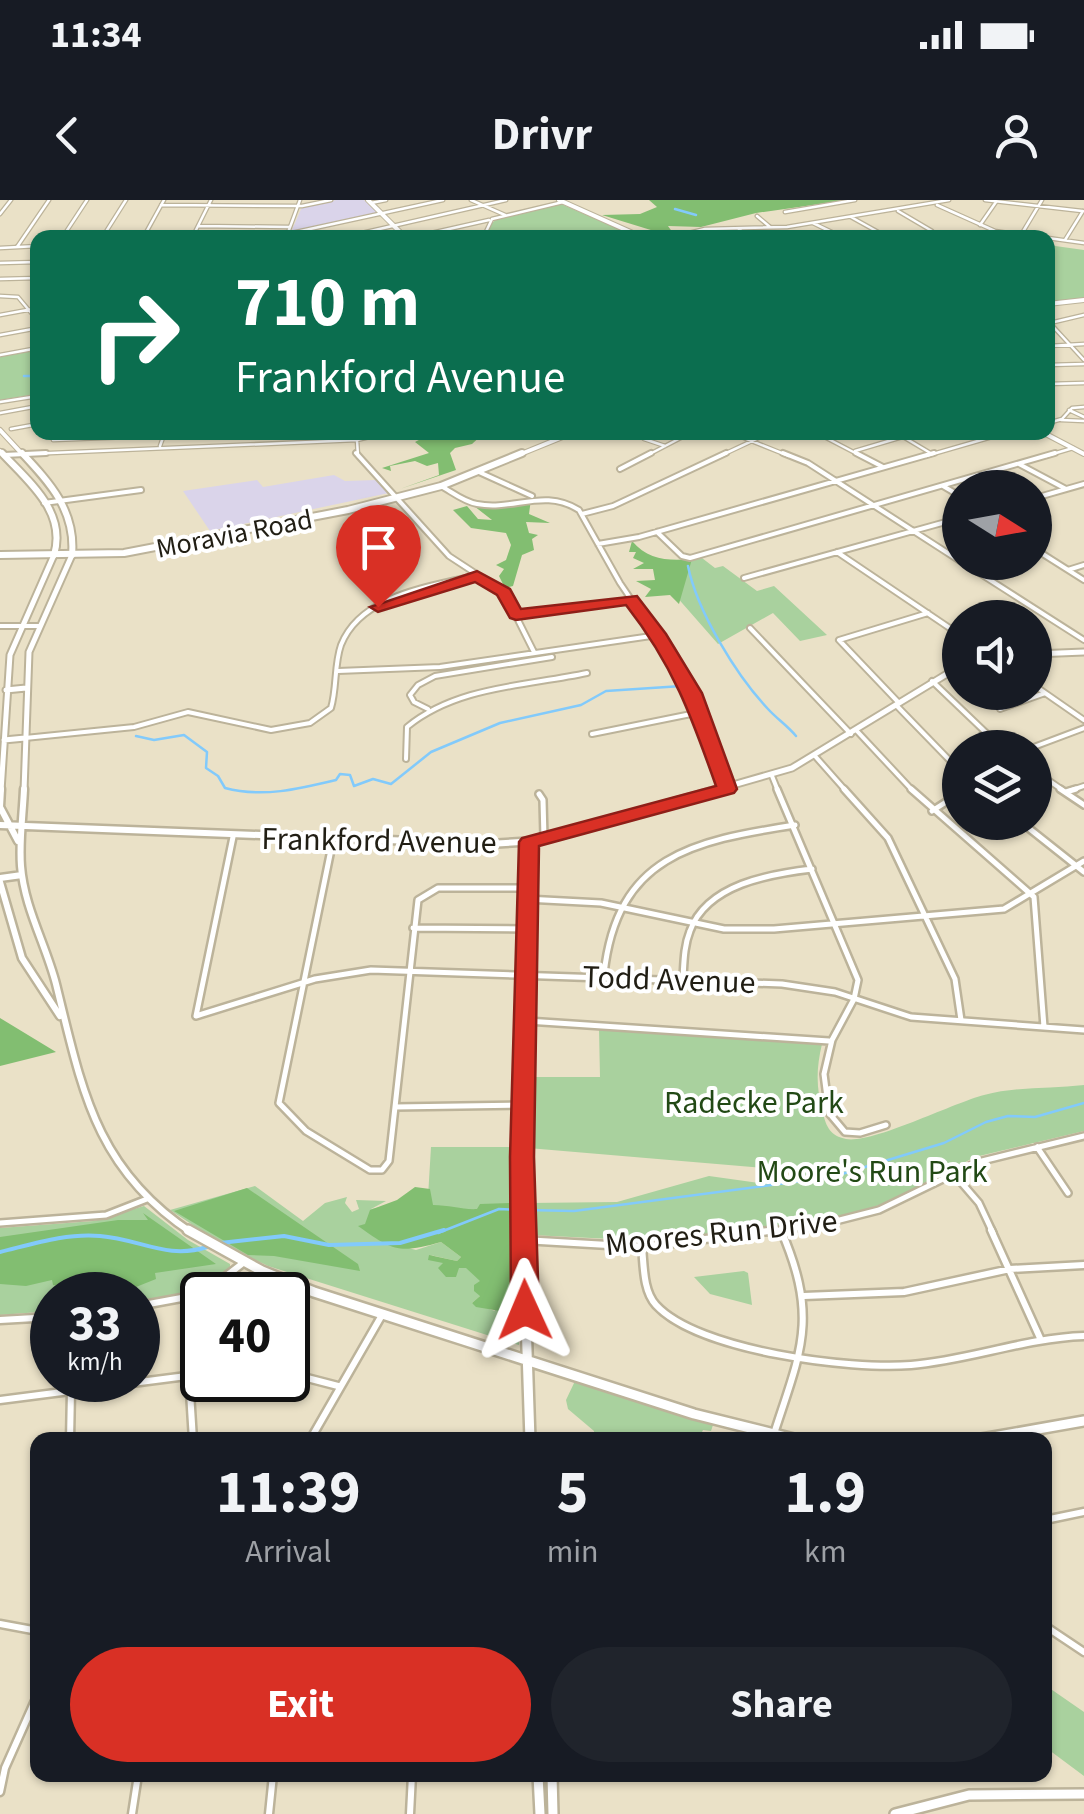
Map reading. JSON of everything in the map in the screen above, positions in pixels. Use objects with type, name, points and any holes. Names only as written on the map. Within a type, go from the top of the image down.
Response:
[{"type":"main road","points":[[561,201],[627,230]]},
{"type":"main road","points":[[1055,303],[1084,300]]},
{"type":"main road","points":[[0,430],[60,499],[75,527],[73,553]]},
{"type":"main road","points":[[1055,439],[1084,454]]},
{"type":"main road","name":"Moravia Road","points":[[0,554],[73,553],[145,546],[397,497],[441,486],[550,440]]},
{"type":"main road","points":[[1,453],[44,503],[58,531],[54,553]]},
{"type":"main road","name":"Moravia Road","points":[[397,497],[476,471]]},
{"type":"street","points":[[0,214],[11,200]]},
{"type":"street","points":[[16,247],[49,200]]},
{"type":"street","points":[[67,230],[87,200]]},
{"type":"street","points":[[107,230],[126,200]]},
{"type":"street","points":[[196,230],[211,200]]},
{"type":"street","points":[[288,230],[300,200]]},
{"type":"street","points":[[147,230],[163,202],[297,206],[331,200]]},
{"type":"street","points":[[370,202],[386,200]]},
{"type":"street","points":[[312,230],[443,200]]},
{"type":"street","points":[[472,200],[505,215]]},
{"type":"street","points":[[374,230],[506,200]]},
{"type":"street","points":[[785,212],[855,200]]},
{"type":"street","points":[[699,230],[772,228],[948,200]]},
{"type":"street","points":[[985,200],[1083,210],[1066,240]]},
{"type":"street","points":[[1024,230],[1042,200]]},
{"type":"street","points":[[445,230],[561,201]]},
{"type":"street","points":[[980,225],[997,201]]},
{"type":"street","points":[[370,202],[400,230]]},
{"type":"street","points":[[934,204],[1000,230]]},
{"type":"street","points":[[815,206],[836,217]]},
{"type":"street","points":[[896,210],[930,230]]},
{"type":"street","points":[[758,216],[772,228]]},
{"type":"street","points":[[848,216],[873,230]]},
{"type":"street","points":[[486,230],[492,220]]},
{"type":"street","points":[[810,222],[827,230]]},
{"type":"street","points":[[198,226],[289,227]]},
{"type":"street","points":[[1055,239],[1084,242]]},
{"type":"street","points":[[0,248],[30,246]]},
{"type":"street","points":[[0,263],[30,262]]},
{"type":"street","points":[[0,279],[30,278]]},
{"type":"street","points":[[0,296],[18,297],[28,310],[0,315]]},
{"type":"street","points":[[1069,302],[1084,315]]},
{"type":"street","points":[[1055,321],[1084,315]]},
{"type":"street","points":[[0,335],[30,329]]},
{"type":"street","points":[[1055,330],[1084,362]]},
{"type":"street","points":[[1055,346],[1084,344]]},
{"type":"street","points":[[0,355],[30,349]]},
{"type":"street","points":[[1055,364],[1084,362]]},
{"type":"street","points":[[1055,384],[1084,383]]},
{"type":"street","points":[[0,402],[30,397]]},
{"type":"street","points":[[0,413],[30,407]]},
{"type":"street","points":[[1058,420],[1069,410],[1084,407]]},
{"type":"street","points":[[1069,410],[1084,419]]},
{"type":"street","points":[[1055,421],[1084,419]]},
{"type":"street","points":[[11,429],[30,425]]},
{"type":"street","points":[[160,446],[162,440]]},
{"type":"street","points":[[212,445],[213,440]]},
{"type":"street","points":[[1,453],[357,440],[355,452],[449,556],[504,592],[534,652]]},
{"type":"street","points":[[647,440],[666,447]]},
{"type":"street","points":[[620,469],[678,440]]},
{"type":"street","points":[[747,440],[808,463],[942,550]]},
{"type":"street","points":[[582,514],[613,506],[756,440]]},
{"type":"street","points":[[833,440],[884,468]]},
{"type":"street","points":[[855,450],[892,440]]},
{"type":"street","points":[[908,440],[932,454]]},
{"type":"street","points":[[598,544],[658,532],[981,440]]},
{"type":"street","points":[[999,470],[1073,448]]},
{"type":"street","points":[[1020,464],[1066,489]]},
{"type":"street","points":[[476,471],[535,497],[569,503],[582,514],[630,600],[658,634],[701,712],[727,789]]},
{"type":"street","points":[[1052,493],[1084,484]]},
{"type":"street","points":[[441,486],[477,504],[535,497]]},
{"type":"street","points":[[658,532],[688,558],[942,487]]},
{"type":"street","points":[[44,503],[141,490]]},
{"type":"street","points":[[754,494],[766,502]]},
{"type":"street","points":[[744,578],[942,523]]},
{"type":"street","points":[[837,552],[942,622]]},
{"type":"street","points":[[20,846],[0,807],[10,654],[54,553]]},
{"type":"street","points":[[60,1017],[59,996],[22,875],[20,846],[30,652],[38,626],[73,553]]},
{"type":"street","points":[[1052,560],[1084,580]]},
{"type":"street","points":[[1068,570],[1084,565]]},
{"type":"street","points":[[4,740],[134,727],[188,712],[258,730],[299,726],[328,712],[344,638],[367,614],[395,599],[477,576]]},
{"type":"street","points":[[989,580],[1084,640]]},
{"type":"street","points":[[516,615],[630,600]]},
{"type":"street","points":[[928,613],[839,640],[942,752]]},
{"type":"street","points":[[0,626],[38,626]]},
{"type":"street","points":[[750,628],[932,812],[1031,894],[1038,906],[1044,1027]]},
{"type":"street","points":[[337,671],[414,670],[658,634]]},
{"type":"street","points":[[1052,653],[1084,652]]},
{"type":"street","points":[[428,708],[410,696],[418,685],[434,676],[552,657]]},
{"type":"street","points":[[406,758],[407,726],[428,708],[476,694],[587,673]]},
{"type":"street","name":"Frankford Avenue","points":[[0,824],[333,840],[544,840],[772,776],[816,756],[942,676]]},
{"type":"street","points":[[932,681],[983,730]]},
{"type":"street","points":[[6,690],[26,688]]},
{"type":"street","points":[[1052,698],[1084,720]]},
{"type":"street","points":[[592,734],[701,712]]},
{"type":"street","points":[[1052,740],[1084,728]]},
{"type":"street","points":[[816,756],[884,832],[955,979],[961,1021]]},
{"type":"street","points":[[772,776],[857,975],[854,998],[829,1042],[822,1071],[825,1097],[836,1128],[852,1135],[886,1125]]},
{"type":"street","points":[[1052,783],[1084,805]]},
{"type":"street","points":[[1066,792],[1084,786]]},
{"type":"street","points":[[539,794],[543,800],[544,840]]},
{"type":"street","points":[[932,812],[942,805]]},
{"type":"street","points":[[604,976],[605,945],[618,906],[642,877],[692,848],[737,834],[794,825]]},
{"type":"street","points":[[20,846],[39,827]]},
{"type":"street","name":"Todd Avenue","points":[[233,837],[196,1016],[305,982],[358,971],[409,970],[802,985],[900,1015],[1084,1030]]},
{"type":"street","points":[[333,840],[280,1096],[281,1109],[370,1170],[382,1170],[389,1161],[416,905],[425,893],[445,888],[526,888]]},
{"type":"street","points":[[1044,840],[1084,872]]},
{"type":"street","points":[[529,842],[522,1223],[530,1432]]},
{"type":"street","points":[[526,899],[618,906],[692,924],[758,930],[1004,909],[1084,861]]},
{"type":"street","points":[[683,978],[692,924],[715,901],[736,888],[774,874],[812,869]]},
{"type":"street","points":[[22,875],[0,880],[22,958],[60,1017],[99,1133],[147,1199],[197,1238],[243,1264],[754,1432]]},
{"type":"street","points":[[413,928],[525,929]]},
{"type":"street","points":[[524,1021],[791,1036],[829,1042]]},
{"type":"street","points":[[394,1107],[522,1105]]},
{"type":"street","name":"Moores Run Drive","points":[[523,1240],[642,1247],[866,1215],[978,1162],[1084,1136]]},
{"type":"street","points":[[1037,1148],[1068,1193]]},
{"type":"street","points":[[954,1174],[979,1203],[1040,1338]]},
{"type":"street","points":[[0,1223],[106,1215],[147,1199]]},
{"type":"street","points":[[774,1432],[796,1360],[804,1296],[781,1230]]},
{"type":"street","points":[[642,1247],[648,1288],[664,1313],[688,1327],[796,1360],[869,1367],[909,1366],[1040,1338],[1084,1336]]},
{"type":"street","points":[[160,1302],[203,1294],[243,1264]]},
{"type":"street","points":[[804,1296],[904,1292],[1010,1269],[1084,1265]]},
{"type":"street","points":[[314,1432],[384,1312]]},
{"type":"street","points":[[0,1320],[30,1318]]},
{"type":"street","points":[[310,1379],[338,1386]]},
{"type":"street","points":[[0,1400],[30,1396]]},
{"type":"street","points":[[70,1432],[71,1402]]},
{"type":"street","points":[[191,1402],[192,1432]]},
{"type":"street","points":[[1021,1432],[1084,1421]]},
{"type":"street","points":[[1052,1519],[1084,1512]]},
{"type":"street","points":[[0,1624],[30,1630]]},
{"type":"street","points":[[1052,1631],[1084,1652]]},
{"type":"street","points":[[0,1792],[9,1757],[30,1711]]},
{"type":"street","points":[[132,1814],[137,1782]]},
{"type":"street","points":[[269,1814],[273,1782]]},
{"type":"street","points":[[410,1814],[412,1782]]},
{"type":"street","points":[[538,1782],[540,1814]]},
{"type":"street","points":[[552,1782],[554,1814]]},
{"type":"street","points":[[894,1814],[930,1802],[983,1794],[1084,1794]]},
{"type":"street","points":[[930,1802],[935,1814]]},
{"type":"shaded area","points":[[336,200],[364,200],[378,213],[292,230],[302,207]]},
{"type":"shaded area","points":[[334,475],[345,481],[377,480],[389,493],[210,531],[183,491],[257,480],[263,487]]},
{"type":"green space","points":[[649,200],[848,200],[756,213],[701,227],[668,226],[671,230],[651,230],[602,215],[640,214],[657,207]]},
{"type":"green space","points":[[561,204],[622,230],[487,230],[497,219]]},
{"type":"green space","points":[[1055,246],[1084,250],[1084,299],[1055,301]]},
{"type":"green space","points":[[30,351],[30,395],[0,400],[0,357]]},
{"type":"green space","points":[[476,440],[450,453],[456,470],[400,489],[439,475],[438,463],[427,466],[415,461],[390,466],[391,471],[382,468],[429,453],[415,442]]},
{"type":"green space","points":[[531,499],[529,514],[550,523],[526,522],[529,533],[538,535],[532,539],[534,550],[522,555],[513,586],[505,588],[499,576],[504,569],[496,565],[506,560],[511,545],[506,533],[471,528],[453,510],[467,506],[478,519],[492,520],[474,506]]},
{"type":"green space","points":[[632,541],[659,558],[692,559],[679,604],[670,595],[645,597],[651,589],[636,581],[655,580],[653,569],[633,569],[644,563],[633,558],[636,552],[629,552]]},
{"type":"green space","points":[[702,558],[715,568],[723,566],[757,591],[774,586],[827,635],[800,641],[773,613],[718,644],[654,571]]},
{"type":"green space","points":[[0,1018],[56,1052],[0,1066]]},
{"type":"green space","points":[[599,1029],[822,1044],[819,1095],[828,1127],[841,1138],[874,1135],[996,1092],[1084,1085],[1084,1131],[975,1157],[888,1202],[847,1216],[652,1241],[531,1235],[528,1203],[617,1202],[709,1176],[759,1183],[800,1177],[800,1171],[528,1148],[528,1077],[600,1077]]},
{"type":"green space","points":[[431,1147],[515,1147],[519,1345],[310,1279],[310,1272],[287,1272],[268,1266],[220,1243],[170,1210],[255,1186],[303,1221],[325,1203],[347,1197],[345,1203],[352,1212],[359,1209],[356,1200],[386,1201],[371,1209],[428,1197]],"holes":[[[474,1232],[495,1311],[472,1303],[480,1296],[481,1281],[467,1268],[430,1255],[457,1261],[461,1257],[441,1242],[416,1250],[404,1247]]]},
{"type":"green space","points":[[415,1187],[430,1189],[433,1205],[477,1209],[480,1204],[511,1203],[514,1307],[506,1312],[476,1307],[472,1303],[480,1296],[474,1285],[480,1281],[466,1268],[459,1268],[456,1277],[446,1277],[438,1268],[443,1263],[428,1260],[429,1255],[457,1261],[461,1257],[441,1242],[397,1248],[358,1226],[365,1224],[370,1210],[397,1200]]},
{"type":"green space","points":[[247,1188],[358,1264],[360,1271],[248,1255],[174,1211]]},
{"type":"green space","points":[[144,1206],[188,1240],[230,1264],[230,1269],[180,1272],[180,1294],[160,1297],[160,1272],[30,1272],[30,1313],[0,1315],[0,1228],[94,1221]]},
{"type":"green space","points":[[143,1213],[216,1264],[160,1272],[30,1272],[30,1285],[0,1284],[0,1237],[118,1220],[148,1220]]},
{"type":"green space","points":[[748,1273],[752,1305],[710,1294],[694,1277]]},
{"type":"green space","points":[[575,1381],[713,1425],[711,1431],[702,1432],[594,1432],[568,1409],[566,1400]]},
{"type":"green space","points":[[1052,1690],[1084,1712],[1084,1776],[1052,1752]]},
{"type":"waterway","points":[[675,209],[696,215]]},
{"type":"waterway","points":[[24,376],[30,376]]},
{"type":"waterway","points":[[688,566],[700,603],[731,661],[771,713],[796,736]]},
{"type":"waterway","points":[[136,736],[154,740],[184,735],[207,752],[206,768],[218,776],[225,788],[239,791],[294,789],[336,780],[340,774],[350,775],[354,786],[373,779],[391,784],[431,752],[500,723],[581,705],[606,691],[682,686]]},
{"type":"waterway","points":[[527,1210],[574,1211],[832,1177],[944,1143],[986,1122],[1008,1116],[1035,1117],[1084,1103]]},
{"type":"waterway","points":[[438,1233],[499,1209],[519,1210]]},
{"type":"waterway","points":[[220,1243],[284,1236],[329,1245],[400,1243],[444,1230]]},
{"type":"waterway","points":[[0,1252],[87,1235],[166,1250],[207,1247]]},
{"type":"route","points":[[378,607],[406,595],[477,576],[504,592],[516,615],[630,600],[658,634],[693,693],[727,789],[529,842],[522,1157],[525,1310]]},
{"type":"park label","name":"Radecke Park","points":[[754,1102]]},
{"type":"park label","name":"Moore's Run Park","points":[[872,1171]]}]
